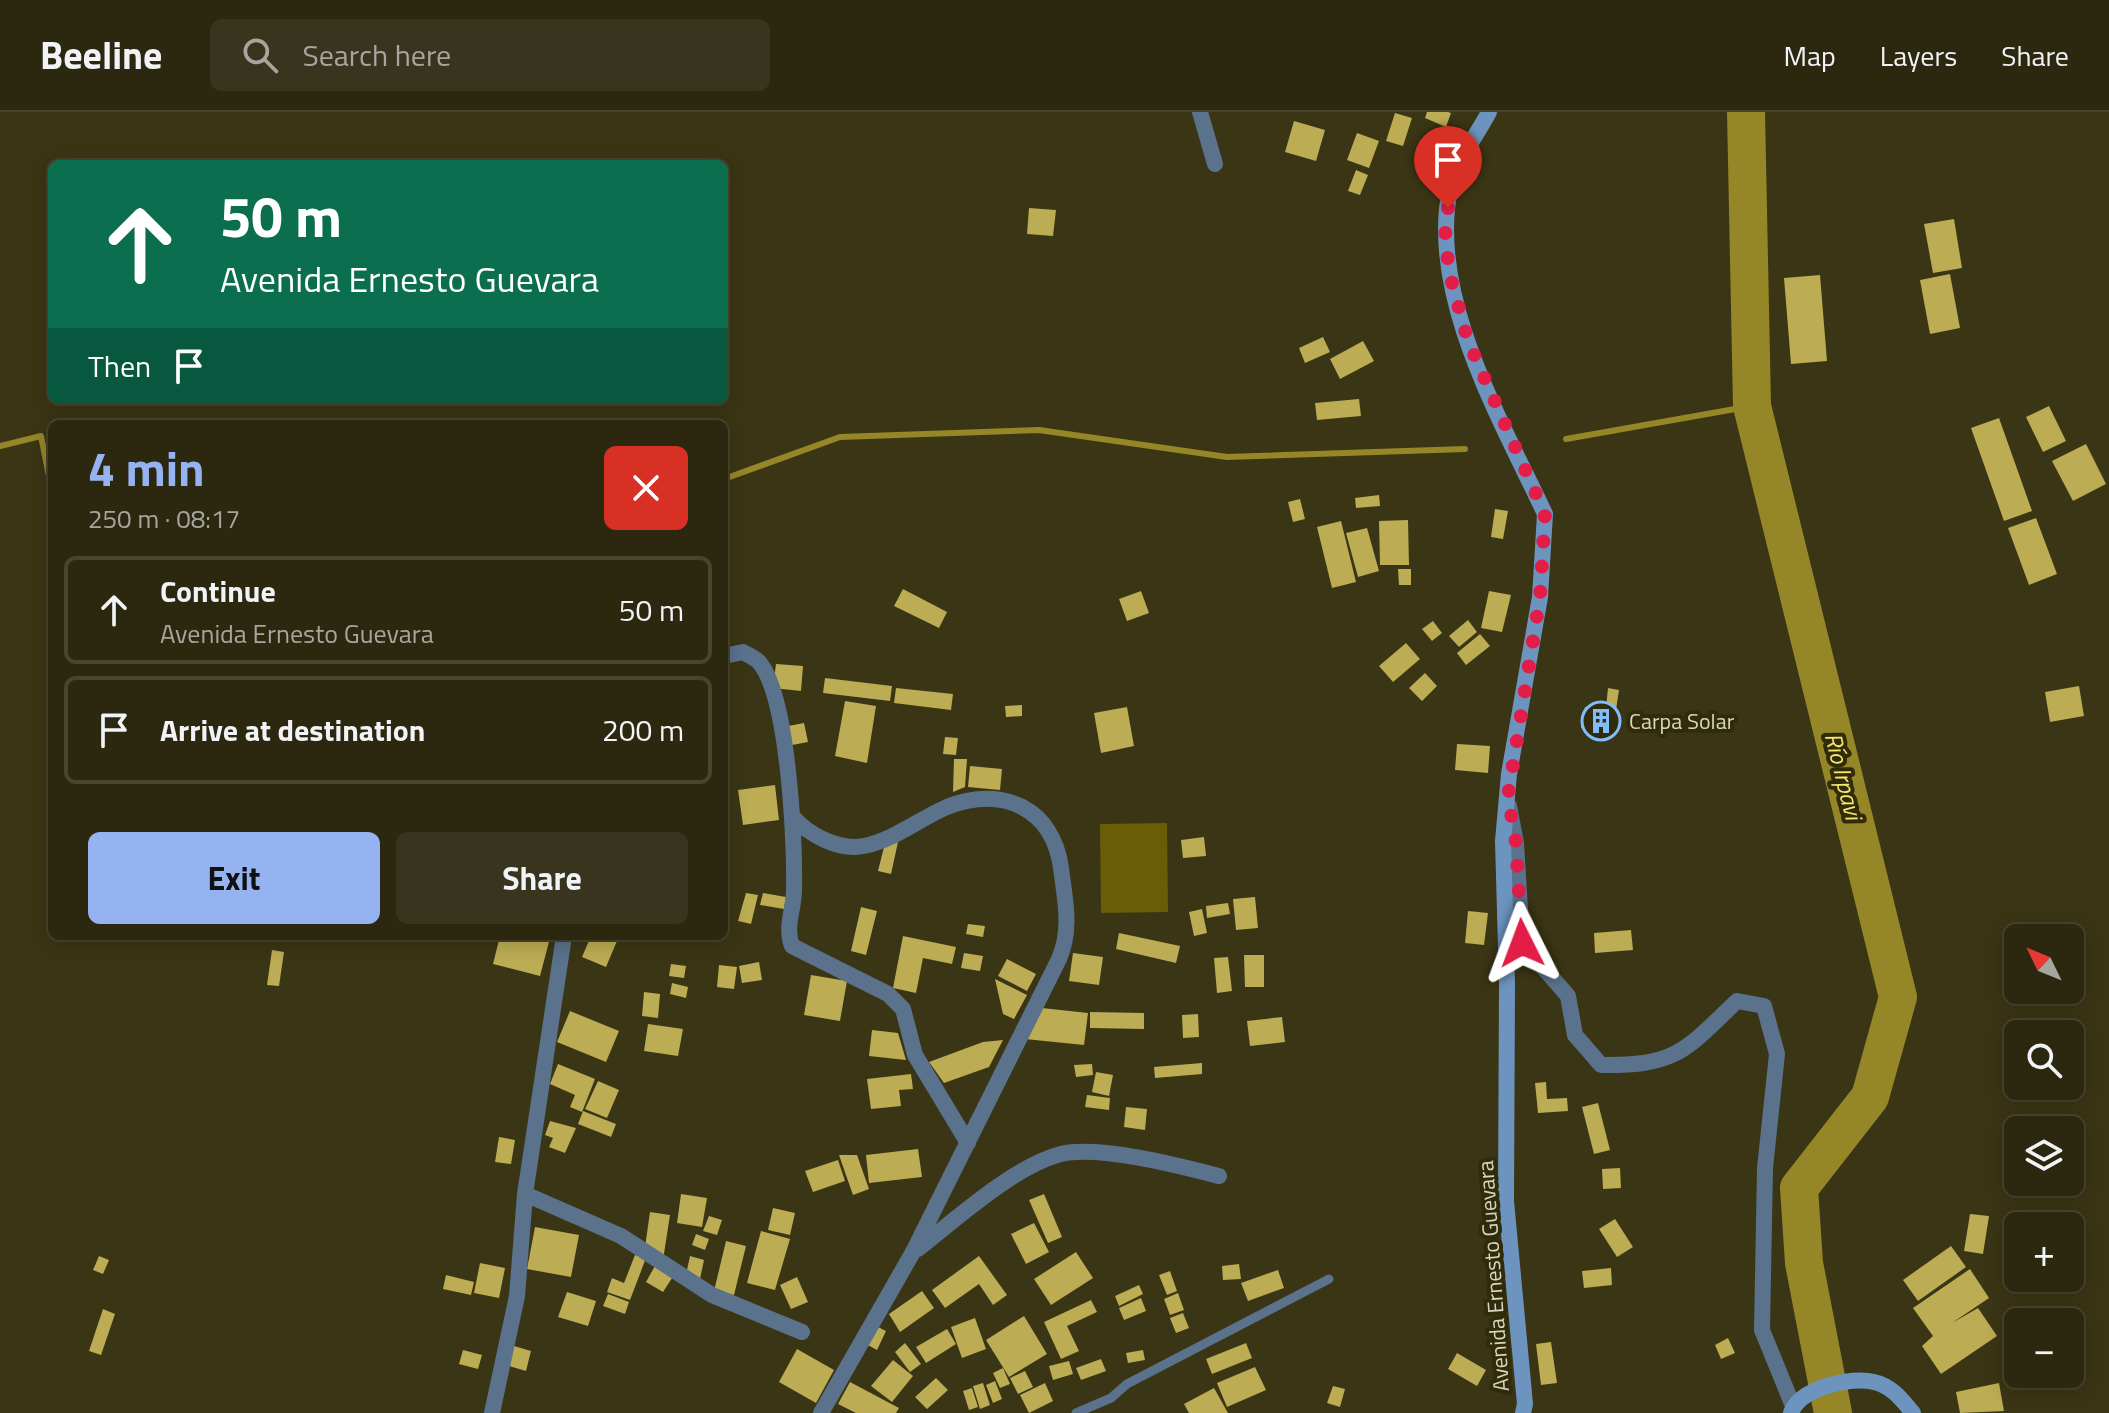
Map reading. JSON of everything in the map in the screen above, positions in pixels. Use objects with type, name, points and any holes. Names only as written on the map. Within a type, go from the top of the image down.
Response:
[{"type":"main road","name":"Avenida Ernesto Guevara","points":[[1489,112],[1450,185],[1445,230],[1449,272],[1468,341],[1545,514],[1540,597],[1503,841],[1507,983],[1506,1201],[1525,1404],[1523,1413]]},
{"type":"main road","points":[[1792,1410],[1808,1393],[1852,1381],[1875,1382],[1896,1392],[1913,1413]]},
{"type":"street","points":[[1200,112],[1215,164]]},
{"type":"street","points":[[728,655],[743,652],[758,660],[777,705],[793,817],[794,896],[787,934],[792,946],[888,994],[903,1009],[915,1055],[968,1143]]},
{"type":"street","points":[[1508,796],[1516,843],[1522,943],[1568,996],[1575,1035],[1601,1065],[1642,1066],[1682,1053],[1737,1001],[1764,1006],[1777,1054],[1765,1168],[1762,1330],[1792,1410]]},
{"type":"street","points":[[793,817],[806,832],[823,840],[861,847],[964,801],[986,800],[1027,808],[1050,829],[1058,847],[1068,926],[1066,942],[913,1252],[821,1413]]},
{"type":"street","points":[[492,1413],[517,1296],[525,1194],[563,940]]},
{"type":"street","points":[[913,1252],[1021,1170],[1061,1154],[1088,1152],[1155,1160],[1219,1176]]},
{"type":"street","points":[[525,1194],[621,1236],[712,1295],[802,1332]]},
{"type":"lane","points":[[1076,1413],[1111,1398],[1127,1384],[1329,1279]]},
{"type":"shaded area","points":[[1167,823],[1168,912],[1101,913],[1100,824]]},
{"type":"building","points":[[1427,112],[1451,113],[1446,127],[1425,118]]},
{"type":"building","points":[[1395,113],[1412,118],[1403,146],[1386,141]]},
{"type":"building","points":[[1294,121],[1325,130],[1316,161],[1285,152]]},
{"type":"building","points":[[1357,133],[1379,141],[1369,168],[1347,160]]},
{"type":"building","points":[[1356,170],[1368,175],[1360,195],[1348,191]]},
{"type":"building","points":[[1029,208],[1056,210],[1053,236],[1027,234]]},
{"type":"building","points":[[1954,219],[1962,268],[1933,273],[1924,224]]},
{"type":"building","points":[[1950,274],[1960,328],[1930,334],[1920,280]]},
{"type":"building","points":[[1820,275],[1827,361],[1791,364],[1784,278]]},
{"type":"building","points":[[1323,337],[1330,352],[1305,363],[1299,348]]},
{"type":"building","points":[[1363,341],[1374,361],[1340,379],[1330,359]]},
{"type":"building","points":[[1359,399],[1361,416],[1317,420],[1315,403]]},
{"type":"building","points":[[2049,406],[2066,441],[2043,452],[2026,417]]},
{"type":"building","points":[[1999,418],[2032,511],[2004,521],[1971,428]]},
{"type":"building","points":[[2086,444],[2106,484],[2073,501],[2052,461]]},
{"type":"building","points":[[1379,495],[1380,506],[1356,508],[1355,498]]},
{"type":"building","points":[[1300,499],[1305,519],[1293,522],[1288,502]]},
{"type":"building","points":[[1495,509],[1508,511],[1503,539],[1491,537]]},
{"type":"building","points":[[2036,518],[2057,574],[2029,585],[2008,528]]},
{"type":"building","points":[[1408,520],[1409,565],[1380,565],[1379,521]]},
{"type":"building","points":[[1341,521],[1356,582],[1332,588],[1317,527]]},
{"type":"building","points":[[1367,528],[1379,571],[1358,577],[1346,533]]},
{"type":"building","points":[[1398,569],[1411,569],[1411,585],[1399,585]]},
{"type":"building","points":[[903,589],[947,612],[939,628],[894,606]]},
{"type":"building","points":[[1141,591],[1149,613],[1127,621],[1119,599]]},
{"type":"building","points":[[1489,591],[1511,595],[1502,632],[1481,628]]},
{"type":"building","points":[[1468,620],[1477,632],[1459,647],[1449,636]]},
{"type":"building","points":[[1433,621],[1442,633],[1432,641],[1422,629]]},
{"type":"building","points":[[1480,634],[1490,646],[1466,665],[1457,653]]},
{"type":"building","points":[[1406,643],[1420,659],[1393,682],[1379,666]]},
{"type":"building","points":[[776,664],[803,666],[801,691],[773,688]]},
{"type":"building","points":[[1425,673],[1437,686],[1422,701],[1409,688]]},
{"type":"building","points":[[825,678],[892,686],[890,701],[823,693]]},
{"type":"building","points":[[2079,686],[2084,716],[2050,722],[2045,692]]},
{"type":"building","points":[[896,688],[953,694],[951,710],[894,703]]},
{"type":"building","points":[[1608,688],[1619,690],[1616,710],[1606,708]]},
{"type":"building","points":[[845,701],[876,706],[867,763],[835,756]]},
{"type":"building","points":[[1022,705],[1022,716],[1006,717],[1005,706]]},
{"type":"building","points":[[1127,707],[1134,746],[1101,753],[1094,713]]},
{"type":"building","name":"Carpa Solar","points":[[1585,707],[1620,713],[1616,735],[1581,728]]},
{"type":"building","points":[[804,723],[808,742],[787,746],[783,727]]},
{"type":"building","points":[[945,737],[958,738],[956,755],[943,754]]},
{"type":"building","points":[[1457,744],[1490,746],[1488,773],[1455,770]]},
{"type":"building","points":[[954,759],[967,759],[965,787],[953,792]]},
{"type":"building","points":[[970,766],[1002,769],[1000,790],[968,787]]},
{"type":"building","points":[[775,785],[779,820],[743,825],[738,790]]},
{"type":"building","points":[[1204,837],[1206,856],[1183,858],[1181,840]]},
{"type":"building","points":[[898,842],[891,874],[878,871],[884,847]]},
{"type":"building","points":[[746,893],[758,895],[751,924],[738,921]]},
{"type":"building","points":[[763,893],[786,897],[784,909],[760,905]]},
{"type":"building","points":[[1255,897],[1258,928],[1236,930],[1233,899]]},
{"type":"building","points":[[1228,903],[1230,914],[1207,918],[1206,906]]},
{"type":"building","points":[[861,907],[877,911],[866,955],[851,951]]},
{"type":"building","points":[[1202,909],[1207,933],[1194,936],[1189,912]]},
{"type":"building","points":[[1468,911],[1488,913],[1484,945],[1465,943]]},
{"type":"building","points":[[968,924],[985,926],[983,937],[966,934]]},
{"type":"building","points":[[1631,930],[1633,950],[1595,953],[1594,933]]},
{"type":"building","points":[[1119,933],[1180,946],[1176,963],[1116,949]]},
{"type":"building","points":[[903,936],[956,947],[952,964],[923,958],[916,993],[893,988]]},
{"type":"building","points":[[499,940],[549,940],[540,976],[493,964]]},
{"type":"building","points":[[589,940],[617,941],[606,967],[582,957]]},
{"type":"building","points":[[272,950],[284,952],[279,986],[267,985]]},
{"type":"building","points":[[964,953],[983,956],[980,971],[961,968]]},
{"type":"building","points":[[1073,953],[1103,957],[1099,985],[1069,981]]},
{"type":"building","points":[[1244,955],[1264,955],[1264,987],[1245,987]]},
{"type":"building","points":[[1228,957],[1232,991],[1217,993],[1214,958]]},
{"type":"building","points":[[1007,959],[1036,974],[1027,991],[998,976]]},
{"type":"building","points":[[759,962],[762,980],[742,983],[739,966]]},
{"type":"building","points":[[671,964],[686,966],[684,978],[669,976]]},
{"type":"building","points":[[719,965],[737,967],[734,989],[717,987]]},
{"type":"building","points":[[811,975],[847,981],[840,1021],[804,1015]]},
{"type":"building","points":[[995,979],[1027,995],[1014,1019],[1003,1014]]},
{"type":"building","points":[[672,983],[688,987],[686,998],[670,994]]},
{"type":"building","points":[[644,992],[660,994],[658,1018],[642,1016]]},
{"type":"building","points":[[1042,1008],[1088,1013],[1084,1045],[1025,1039]]},
{"type":"building","points":[[570,1011],[619,1031],[606,1062],[557,1042]]},
{"type":"building","points":[[1090,1012],[1144,1013],[1144,1029],[1090,1028]]},
{"type":"building","points":[[1198,1014],[1199,1037],[1183,1038],[1182,1015]]},
{"type":"building","points":[[1282,1017],[1285,1042],[1250,1046],[1247,1021]]},
{"type":"building","points":[[648,1024],[683,1029],[678,1056],[644,1051]]},
{"type":"building","points":[[872,1030],[898,1033],[906,1060],[869,1056]]},
{"type":"building","points":[[1003,1040],[989,1067],[944,1083],[929,1062],[983,1042]]},
{"type":"building","points":[[1202,1063],[1202,1074],[1155,1078],[1154,1067]]},
{"type":"building","points":[[558,1064],[595,1079],[582,1112],[570,1107],[575,1095],[550,1084]]},
{"type":"building","points":[[1092,1064],[1093,1075],[1076,1077],[1074,1065]]},
{"type":"building","points":[[1096,1072],[1113,1075],[1109,1096],[1092,1092]]},
{"type":"building","points":[[911,1074],[913,1089],[899,1090],[901,1106],[871,1109],[867,1079]]},
{"type":"building","points":[[598,1081],[619,1090],[607,1118],[585,1109]]},
{"type":"building","points":[[1546,1082],[1547,1099],[1567,1098],[1568,1111],[1538,1113],[1535,1083]]},
{"type":"building","points":[[1087,1095],[1110,1098],[1109,1110],[1085,1107]]},
{"type":"building","points":[[1598,1103],[1610,1150],[1594,1154],[1582,1107]]},
{"type":"building","points":[[1126,1107],[1147,1109],[1145,1130],[1124,1127]]},
{"type":"building","points":[[583,1111],[616,1124],[611,1137],[578,1124]]},
{"type":"building","points":[[550,1121],[576,1128],[565,1153],[549,1147],[553,1138],[545,1135]]},
{"type":"building","points":[[499,1137],[515,1140],[511,1164],[495,1162]]},
{"type":"building","points":[[918,1149],[922,1177],[869,1183],[866,1155]]},
{"type":"building","points":[[839,1155],[857,1155],[869,1189],[853,1195]]},
{"type":"building","points":[[838,1160],[845,1181],[813,1192],[805,1171]]},
{"type":"building","points":[[1620,1168],[1621,1188],[1603,1189],[1602,1169]]},
{"type":"building","points":[[681,1194],[707,1198],[702,1227],[677,1223]]},
{"type":"building","points":[[1044,1194],[1062,1237],[1048,1243],[1029,1200]]},
{"type":"building","points":[[773,1208],[795,1213],[790,1235],[768,1230]]},
{"type":"building","points":[[650,1212],[670,1215],[663,1260],[645,1247]]},
{"type":"building","points":[[1970,1214],[1989,1216],[1983,1254],[1964,1251]]},
{"type":"building","points":[[709,1216],[722,1220],[717,1235],[703,1231]]},
{"type":"building","points":[[1615,1219],[1633,1247],[1617,1257],[1599,1229]]},
{"type":"building","points":[[1034,1223],[1049,1252],[1026,1264],[1011,1234]]},
{"type":"building","points":[[535,1227],[579,1235],[571,1277],[527,1269]]},
{"type":"building","points":[[761,1231],[790,1239],[775,1290],[747,1283]]},
{"type":"building","points":[[696,1234],[709,1239],[705,1250],[692,1245]]},
{"type":"building","points":[[726,1241],[746,1246],[734,1295],[714,1291]]},
{"type":"building","points":[[1951,1246],[1966,1267],[1918,1301],[1903,1280]]},
{"type":"building","points":[[1076,1252],[1093,1278],[1051,1305],[1034,1279]]},
{"type":"building","points":[[635,1255],[646,1258],[630,1300],[607,1292],[612,1278],[624,1283]]},
{"type":"building","points":[[99,1256],[109,1260],[103,1274],[93,1270]]},
{"type":"building","points":[[690,1256],[704,1260],[700,1279],[687,1270]]},
{"type":"building","points":[[979,1256],[1007,1295],[993,1305],[979,1284],[945,1308],[932,1290]]},
{"type":"building","points":[[480,1263],[505,1268],[499,1298],[474,1293]]},
{"type":"building","points":[[656,1264],[674,1275],[663,1292],[646,1282]]},
{"type":"building","points":[[1239,1264],[1241,1279],[1223,1280],[1222,1266]]},
{"type":"building","points":[[1611,1268],[1612,1285],[1584,1288],[1582,1271]]},
{"type":"building","points":[[1970,1269],[1989,1298],[1952,1323],[1978,1308],[1997,1336],[1941,1374],[1922,1346],[1933,1336],[1913,1308]]},
{"type":"building","points":[[1278,1270],[1284,1288],[1248,1301],[1241,1283]]},
{"type":"building","points":[[1170,1271],[1177,1291],[1167,1295],[1159,1275]]},
{"type":"building","points":[[446,1275],[474,1282],[471,1295],[443,1289]]},
{"type":"building","points":[[797,1277],[808,1302],[791,1309],[780,1285]]},
{"type":"building","points":[[1139,1285],[1143,1294],[1119,1306],[1115,1296]]},
{"type":"building","points":[[922,1291],[934,1308],[900,1332],[889,1314]]},
{"type":"building","points":[[567,1292],[596,1301],[588,1326],[558,1317]]},
{"type":"building","points":[[1178,1293],[1184,1310],[1170,1315],[1164,1299]]},
{"type":"building","points":[[608,1294],[629,1302],[625,1314],[603,1306]]},
{"type":"building","points":[[1141,1298],[1146,1311],[1124,1320],[1119,1308]]},
{"type":"building","points":[[1091,1300],[1097,1312],[1067,1326],[1079,1351],[1061,1359],[1044,1322]]},
{"type":"building","points":[[103,1309],[115,1314],[101,1355],[89,1351]]},
{"type":"building","points":[[1183,1313],[1189,1328],[1176,1333],[1170,1318]]},
{"type":"building","points":[[1024,1316],[1047,1354],[1009,1377],[986,1340]]},
{"type":"building","points":[[975,1318],[986,1349],[962,1358],[951,1327]]},
{"type":"building","points":[[876,1326],[886,1331],[877,1350],[866,1344]]},
{"type":"building","points":[[947,1329],[956,1344],[926,1363],[916,1347]]},
{"type":"building","points":[[1728,1338],[1735,1353],[1721,1359],[1715,1345]]},
{"type":"building","points":[[1551,1342],[1557,1383],[1541,1385],[1536,1344]]},
{"type":"building","points":[[905,1343],[921,1364],[910,1372],[895,1352]]},
{"type":"building","points":[[1246,1343],[1252,1358],[1212,1374],[1206,1359]]},
{"type":"building","points":[[514,1346],[531,1351],[526,1371],[509,1366]]},
{"type":"building","points":[[797,1349],[834,1370],[816,1403],[779,1382]]},
{"type":"building","points":[[463,1350],[482,1355],[478,1369],[459,1364]]},
{"type":"building","points":[[1143,1350],[1145,1360],[1128,1363],[1126,1353]]},
{"type":"building","points":[[1457,1353],[1486,1370],[1477,1386],[1448,1369]]},
{"type":"building","points":[[1101,1359],[1106,1371],[1081,1380],[1076,1368]]},
{"type":"building","points":[[893,1360],[913,1376],[892,1402],[871,1386]]},
{"type":"building","points":[[1069,1361],[1073,1374],[1053,1380],[1049,1366]]},
{"type":"building","points":[[1255,1367],[1266,1390],[1227,1407],[1217,1383]]},
{"type":"building","points":[[1003,1368],[1010,1384],[1000,1388],[993,1373]]},
{"type":"building","points":[[1025,1371],[1033,1387],[1018,1394],[1010,1378]]},
{"type":"building","points":[[936,1378],[948,1390],[927,1409],[915,1397]]},
{"type":"building","points":[[995,1381],[1002,1399],[993,1403],[986,1385]]},
{"type":"building","points":[[850,1382],[899,1408],[896,1413],[856,1413],[838,1404]]},
{"type":"building","points":[[983,1383],[990,1405],[980,1409],[973,1386]]},
{"type":"building","points":[[1045,1383],[1053,1401],[1029,1413],[1020,1395]]},
{"type":"building","points":[[1999,1383],[2004,1411],[1960,1413],[1956,1392]]},
{"type":"building","points":[[1333,1386],[1345,1389],[1340,1407],[1327,1403]]},
{"type":"building","points":[[972,1388],[978,1407],[969,1410],[963,1391]]},
{"type":"building","points":[[1214,1388],[1228,1413],[1189,1413],[1184,1404]]},
{"type":"waterway","name":"Río Irpavi","points":[[1746,112],[1752,406],[1898,997],[1870,1097],[1799,1188],[1804,1263],[1833,1413]]},
{"type":"waterway","points":[[1566,439],[1752,406]]},
{"type":"waterway","points":[[728,478],[840,437],[1039,430],[1227,457],[1465,449]]},
{"type":"waterway","points":[[0,446],[41,436],[48,471]]},
{"type":"place","name":"Carpa Solar","points":[[1601,721]]},
{"type":"route","points":[[1448,208],[1445,230],[1449,272],[1468,341],[1503,426],[1545,514],[1540,597],[1509,774],[1508,796],[1516,843],[1522,943]]}]
